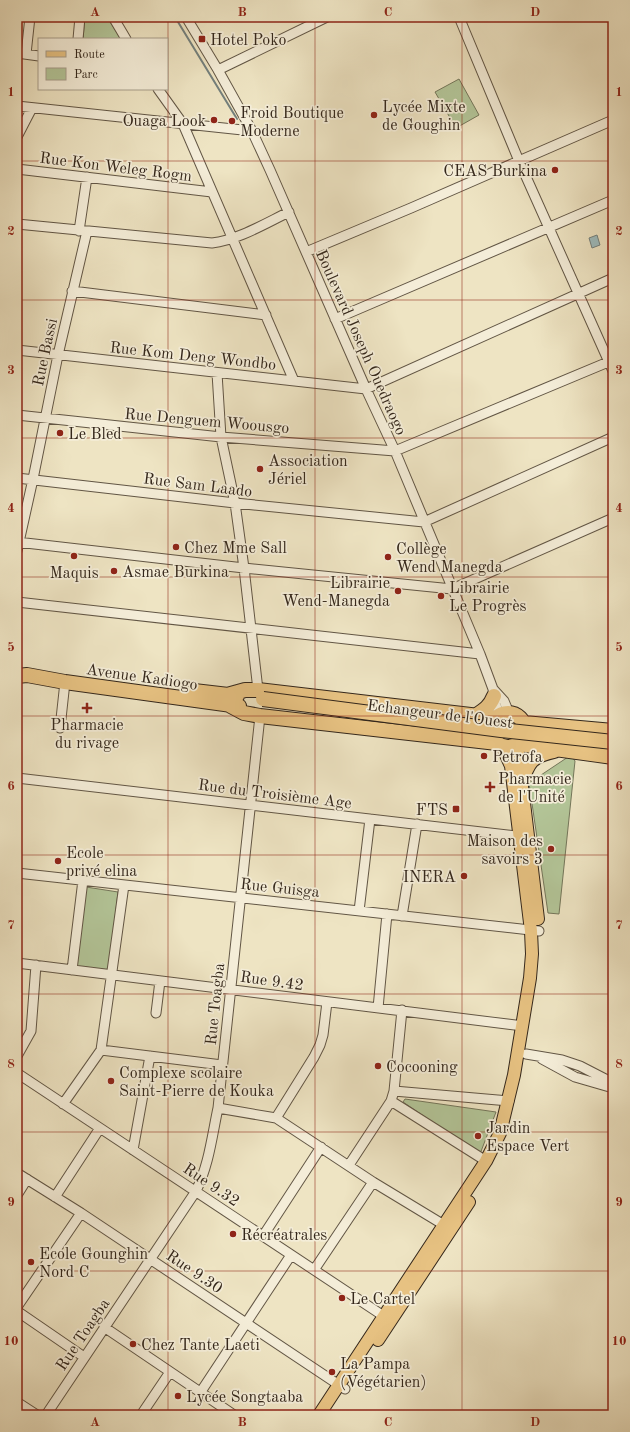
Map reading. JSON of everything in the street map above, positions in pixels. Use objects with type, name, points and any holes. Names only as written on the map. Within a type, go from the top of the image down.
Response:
[{"type":"highway","name":"Avenue Kadiogo","points":[[17,670],[228,700]]},
{"type":"highway","name":"Avenue Kadiogo","points":[[17,676],[261,704]]},
{"type":"highway","points":[[228,700],[239,690],[261,704],[476,716],[501,727],[613,742]]},
{"type":"highway","points":[[476,716],[491,703],[494,692]]},
{"type":"highway","name":"Echangeur de l'Ouest","points":[[261,704],[501,727]]},
{"type":"highway","name":"Echangeur de l'Ouest","points":[[261,704],[613,750]]},
{"type":"highway","points":[[501,727],[518,716],[524,723],[525,734],[523,740],[518,745]]},
{"type":"highway","points":[[524,723],[613,731]]},
{"type":"highway","points":[[501,727],[510,747],[518,745],[613,757]]},
{"type":"highway","points":[[521,782],[530,762],[535,758],[541,754],[562,750]]},
{"type":"main road","points":[[501,727],[524,837]]},
{"type":"main road","points":[[319,1415],[342,1387],[388,1318],[452,1230],[501,1151],[508,1136],[532,1055],[540,956],[535,931],[524,837],[518,745]]},
{"type":"main road","points":[[388,1318],[444,1225],[486,1161],[500,1133],[509,1101],[523,1026],[535,931]]},
{"type":"main road","points":[[328,1415],[342,1387]]},
{"type":"street","points":[[30,17],[22,54],[38,56]]},
{"type":"street","points":[[78,38],[80,17]]},
{"type":"street","points":[[113,17],[125,38]]},
{"type":"street","name":"Boulevard Joseph Ouedraogo","points":[[186,17],[252,131],[289,212],[366,389],[395,451],[480,654],[494,692],[504,701],[501,727]]},
{"type":"street","points":[[218,70],[327,17]]},
{"type":"street","points":[[459,17],[519,161],[578,294],[611,361],[613,371]]},
{"type":"street","points":[[159,90],[183,124],[294,381]]},
{"type":"street","points":[[17,106],[252,131]]},
{"type":"street","points":[[17,137],[32,108]]},
{"type":"street","points":[[306,252],[613,120]]},
{"type":"street","name":"Rue Kon Weleg Rogm","points":[[17,169],[212,192]]},
{"type":"street","name":"Rue Bassi","points":[[18,545],[72,291],[83,231],[87,177]]},
{"type":"street","points":[[335,319],[613,200]]},
{"type":"street","points":[[17,224],[204,243],[222,242],[289,212]]},
{"type":"street","points":[[366,389],[613,278]]},
{"type":"street","points":[[72,291],[266,315]]},
{"type":"street","name":"Rue Kom Deng Wondbo","points":[[17,350],[366,389]]},
{"type":"street","points":[[395,451],[611,361]]},
{"type":"street","name":"Rue Toagba","points":[[46,1415],[196,1191],[207,1164],[218,1108],[261,704],[235,503],[221,437],[217,373]]},
{"type":"street","name":"Rue Denguem Woousgo","points":[[17,415],[221,437],[395,451]]},
{"type":"street","points":[[424,522],[613,437]]},
{"type":"street","name":"Rue Sam Laado","points":[[17,478],[235,503],[424,522]]},
{"type":"street","points":[[18,545],[452,589],[613,518]]},
{"type":"street","points":[[17,602],[480,654]]},
{"type":"street","points":[[60,728],[64,682]]},
{"type":"street","name":"Rue du Troisième Age","points":[[17,778],[524,837]]},
{"type":"street","points":[[359,911],[370,819]]},
{"type":"street","points":[[402,916],[417,824]]},
{"type":"street","name":"Rue Guisga","points":[[17,873],[535,931]]},
{"type":"street","points":[[72,970],[83,880]]},
{"type":"street","points":[[63,1104],[101,1050],[124,885]]},
{"type":"street","points":[[378,1008],[387,914]]},
{"type":"street","name":"Rue 9.42","points":[[17,963],[523,1026]]},
{"type":"street","points":[[17,1056],[31,1031],[36,965]]},
{"type":"street","points":[[156,1013],[160,981]]},
{"type":"street","points":[[276,1118],[320,1045],[323,1035],[327,1002]]},
{"type":"street","points":[[349,1165],[391,1101],[394,1091],[402,1010]]},
{"type":"street","points":[[101,1050],[222,1066]]},
{"type":"street","points":[[532,1055],[562,1060],[580,1066],[613,1083]]},
{"type":"street","points":[[532,1055],[574,1077],[613,1088]]},
{"type":"street","points":[[133,1150],[150,1056]]},
{"type":"street","name":"Rue 9.32","points":[[17,1073],[388,1318]]},
{"type":"street","points":[[394,1091],[509,1101]]},
{"type":"street","points":[[391,1101],[486,1161]]},
{"type":"street","points":[[218,1108],[276,1118],[373,1182],[444,1225]]},
{"type":"street","points":[[55,1197],[100,1128]]},
{"type":"street","points":[[263,1236],[321,1147]]},
{"type":"street","points":[[17,1173],[27,1179],[17,1195]]},
{"type":"street","name":"Rue 9.30","points":[[27,1179],[81,1213],[342,1387]]},
{"type":"street","points":[[314,1270],[373,1182]]},
{"type":"street","points":[[17,1307],[81,1213]]},
{"type":"street","points":[[200,1393],[291,1255]]},
{"type":"street","points":[[17,1311],[84,1357]]},
{"type":"street","points":[[104,1327],[200,1393],[223,1412],[234,1415]]},
{"type":"street","points":[[141,1415],[170,1372]]},
{"type":"street","points":[[17,1402],[37,1415]]},
{"type":"green space","points":[[85,17],[107,17],[120,38],[83,38]]},
{"type":"green space","points":[[459,79],[479,115],[456,128],[435,92]]},
{"type":"green space","points":[[568,757],[573,758],[575,761],[559,914],[548,913],[529,783]]},
{"type":"green space","points":[[86,887],[118,892],[109,970],[76,966]]},
{"type":"green space","points":[[405,1099],[496,1112],[480,1154],[403,1102]]},
{"type":"water","points":[[597,235],[600,245],[592,248],[589,238]]},
{"type":"waterway","points":[[175,17],[237,119]]},
{"type":"place","name":"Hotel Poko","points":[[202,39]]},
{"type":"place","name":"Lycée Mixte de Goughin","points":[[374,115]]},
{"type":"place","name":"Ouaga Look","points":[[214,120]]},
{"type":"place","name":"Froid Boutique Moderne","points":[[232,121]]},
{"type":"place","name":"CEAS Burkina","points":[[555,170]]},
{"type":"place","name":"Le Bled","points":[[60,433]]},
{"type":"place","name":"Association Jériel","points":[[260,469]]},
{"type":"place","name":"Chez Mme Sall","points":[[176,547]]},
{"type":"place","name":"Maquis","points":[[74,556]]},
{"type":"place","name":"Collège Wend Manegda","points":[[388,557]]},
{"type":"place","name":"Asmae Burkina","points":[[114,571]]},
{"type":"place","name":"Librairie Wend-Manegda","points":[[398,591]]},
{"type":"place","name":"Librairie Le Progrès","points":[[441,596]]},
{"type":"place","name":"Pharmacie du rivage","points":[[87,708]]},
{"type":"place","name":"Petrofa","points":[[484,756]]},
{"type":"place","name":"Pharmacie de l'Unité","points":[[490,787]]},
{"type":"place","name":"FTS","points":[[456,809]]},
{"type":"place","name":"Maison des savoirs 3","points":[[551,849]]},
{"type":"place","name":"Ecole privé elina","points":[[58,861]]},
{"type":"place","name":"INERA","points":[[464,876]]},
{"type":"place","name":"Cocooning","points":[[378,1066]]},
{"type":"place","name":"Complexe scolaire Saint-Pierre de Kouka","points":[[111,1081]]},
{"type":"place","name":"Jardin Espace Vert","points":[[478,1136]]},
{"type":"place","name":"Récréatrales","points":[[233,1234]]},
{"type":"place","name":"Ecole Gounghin Nord C","points":[[31,1262]]},
{"type":"place","name":"Le Cartel","points":[[342,1298]]},
{"type":"place","name":"Chez Tante Laeti","points":[[133,1344]]},
{"type":"place","name":"La Pampa (Végétarien)","points":[[332,1372]]},
{"type":"place","name":"Lycée Songtaaba","points":[[178,1396]]}]
